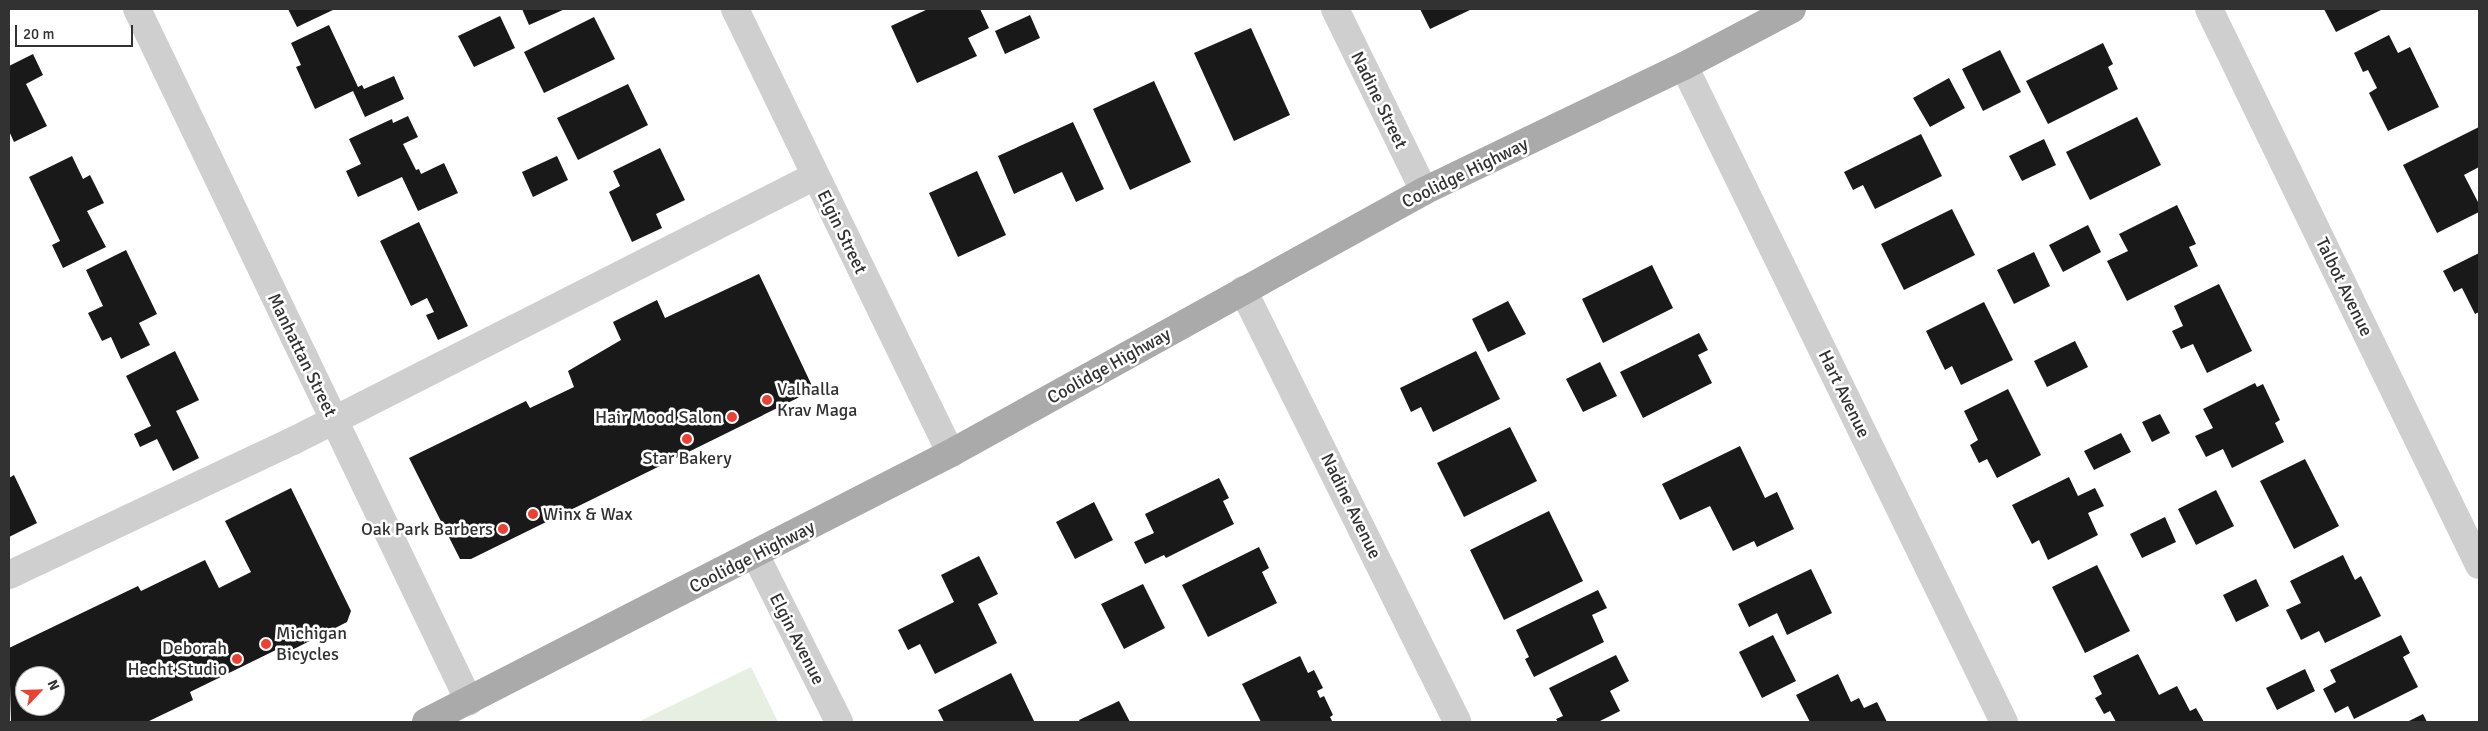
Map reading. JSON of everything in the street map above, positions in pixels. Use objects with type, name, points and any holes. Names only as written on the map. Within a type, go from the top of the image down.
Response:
[{"type":"main road","name":"Coolidge Highway","points":[[426,722],[756,556],[951,454],[1243,290],[1424,192],[1684,66],[1792,9]]},
{"type":"street","name":"Manhattan Street","points":[[137,9],[469,701]]},
{"type":"street","name":"Elgin Street","points":[[735,9],[951,454]]},
{"type":"street","name":"Nadine Street","points":[[1335,9],[1424,192]]},
{"type":"street","name":"Talbot Avenue","points":[[2209,9],[2479,565]]},
{"type":"street","name":"Hart Avenue","points":[[1684,66],[2004,722]]},
{"type":"street","points":[[9,575],[333,420],[815,176]]},
{"type":"street","name":"Nadine Avenue","points":[[1243,290],[1456,722]]},
{"type":"street","name":"Elgin Avenue","points":[[756,556],[839,722]]},
{"type":"shaded area","points":[[751,667],[778,722],[638,722]]},
{"type":"building","points":[[288,9],[335,9],[297,27]]},
{"type":"building","points":[[522,9],[565,9],[529,25]]},
{"type":"building","points":[[928,9],[980,9],[989,28],[968,38],[977,56],[917,83],[891,26]]},
{"type":"building","points":[[1420,9],[1472,9],[1430,29]]},
{"type":"building","points":[[2324,9],[2383,9],[2336,32]]},
{"type":"building","points":[[1030,15],[1040,38],[1005,54],[995,31]]},
{"type":"building","points":[[500,16],[515,48],[474,67],[458,36]]},
{"type":"building","points":[[594,17],[615,59],[544,93],[524,52]]},
{"type":"building","points":[[329,25],[358,87],[362,85],[364,89],[394,76],[404,99],[365,117],[353,91],[315,109],[296,67],[301,65],[291,43]]},
{"type":"building","points":[[1251,28],[1290,115],[1234,141],[1194,53]]},
{"type":"building","points":[[2389,35],[2398,53],[2410,47],[2439,107],[2388,131],[2369,93],[2377,88],[2368,70],[2363,72],[2354,53]]},
{"type":"building","points":[[2103,43],[2113,64],[2108,67],[2118,89],[2048,124],[2026,81]]},
{"type":"building","points":[[2000,50],[2021,92],[1983,111],[1962,69]]},
{"type":"building","points":[[33,54],[43,75],[26,84],[47,126],[14,142],[9,131],[9,66]]},
{"type":"building","points":[[1949,78],[1965,108],[1930,127],[1913,98]]},
{"type":"building","points":[[1154,81],[1191,162],[1130,190],[1093,109]]},
{"type":"building","points":[[628,84],[648,125],[578,160],[557,118]]},
{"type":"building","points":[[408,116],[418,137],[403,144],[416,170],[419,169],[421,174],[444,163],[458,193],[418,211],[402,177],[358,197],[346,171],[361,164],[349,139],[392,119],[393,123]]},
{"type":"building","points":[[2137,117],[2161,165],[2090,200],[2066,152]]},
{"type":"building","points":[[1073,122],[1104,189],[1076,202],[1062,172],[1014,194],[998,156]]},
{"type":"building","points":[[2479,127],[2479,167],[2464,175],[2479,204],[2479,212],[2437,233],[2403,165]]},
{"type":"building","points":[[1921,134],[1942,176],[1875,209],[1863,185],[1853,190],[1844,172]]},
{"type":"building","points":[[2044,139],[2056,165],[2022,181],[2009,156]]},
{"type":"building","points":[[660,148],[685,200],[656,214],[662,228],[632,242],[609,192],[620,186],[613,171]]},
{"type":"building","points":[[72,156],[83,179],[90,175],[104,203],[87,211],[106,247],[63,268],[52,245],[60,241],[29,177]]},
{"type":"building","points":[[557,156],[568,180],[533,197],[522,172]]},
{"type":"building","points":[[977,171],[1006,235],[958,257],[929,193]]},
{"type":"building","points":[[2177,205],[2196,244],[2189,247],[2198,266],[2127,301],[2107,261],[2128,251],[2119,234]]},
{"type":"building","points":[[1952,209],[1975,255],[1904,290],[1881,244]]},
{"type":"building","points":[[419,222],[468,326],[438,340],[426,315],[434,312],[427,298],[411,306],[380,241]]},
{"type":"building","points":[[2088,225],[2101,252],[2063,272],[2049,245]]},
{"type":"building","points":[[126,250],[157,314],[139,323],[150,345],[121,359],[111,337],[102,341],[88,313],[103,306],[86,270]]},
{"type":"building","points":[[2034,252],[2050,286],[2014,304],[1997,270]]},
{"type":"building","points":[[2479,253],[2479,312],[2475,314],[2462,288],[2454,292],[2443,271]]},
{"type":"building","points":[[1652,265],[1673,308],[1603,343],[1582,299]]},
{"type":"building","points":[[759,274],[814,390],[471,559],[460,559],[409,458],[526,401],[530,408],[574,387],[568,371],[621,340],[613,322],[657,300],[665,318]]},
{"type":"building","points":[[2219,284],[2252,351],[2207,373],[2193,344],[2181,349],[2172,331],[2183,326],[2174,306]]},
{"type":"building","points":[[1508,301],[1526,334],[1488,352],[1472,319]]},
{"type":"building","points":[[1984,302],[2013,360],[1961,385],[1952,366],[1945,370],[1926,331]]},
{"type":"building","points":[[1699,333],[1708,350],[1698,355],[1712,383],[1643,418],[1620,372]]},
{"type":"building","points":[[2075,341],[2088,367],[2047,387],[2034,361]]},
{"type":"building","points":[[175,351],[199,400],[176,411],[199,458],[173,471],[157,439],[140,447],[134,434],[151,426],[126,376]]},
{"type":"building","points":[[1476,351],[1500,399],[1433,432],[1421,407],[1411,412],[1400,388]]},
{"type":"building","points":[[1600,362],[1617,396],[1583,412],[1566,379]]},
{"type":"building","points":[[2255,383],[2257,387],[2263,384],[2280,420],[2275,423],[2284,442],[2232,468],[2223,449],[2206,457],[2195,436],[2213,428],[2203,409]]},
{"type":"building","points":[[2008,389],[2041,455],[1997,478],[1987,459],[1979,463],[1970,445],[1978,440],[1964,411]]},
{"type":"building","points":[[2160,414],[2170,433],[2152,442],[2142,422]]},
{"type":"building","points":[[1510,427],[1537,481],[1464,517],[1437,463]]},
{"type":"building","points":[[2121,433],[2131,452],[2094,470],[2084,451]]},
{"type":"building","points":[[1740,446],[1765,498],[1777,492],[1794,529],[1757,547],[1754,541],[1733,551],[1710,506],[1680,520],[1662,484]]},
{"type":"building","points":[[2305,459],[2339,526],[2294,549],[2260,481]]},
{"type":"building","points":[[14,475],[37,523],[9,537],[9,478]]},
{"type":"building","points":[[2069,477],[2078,496],[2095,488],[2104,506],[2088,513],[2098,535],[2048,560],[2039,540],[2032,544],[2012,505]]},
{"type":"building","points":[[1219,478],[1229,498],[1223,501],[1234,524],[1166,558],[1164,555],[1145,564],[1134,542],[1154,533],[1145,514]]},
{"type":"building","points":[[291,488],[351,611],[347,622],[290,651],[286,645],[190,692],[193,700],[147,722],[11,722],[9,648],[138,586],[141,591],[205,560],[219,588],[251,572],[225,521]]},
{"type":"building","points":[[2216,490],[2234,526],[2196,545],[2178,509]]},
{"type":"building","points":[[1094,502],[1113,540],[1075,559],[1056,522]]},
{"type":"building","points":[[1549,511],[1583,581],[1504,620],[1470,550]]},
{"type":"building","points":[[2165,517],[2176,542],[2142,558],[2130,534]]},
{"type":"building","points":[[1259,547],[1269,568],[1262,572],[1277,603],[1208,637],[1182,585]]},
{"type":"building","points":[[2343,555],[2355,580],[2361,576],[2381,616],[2325,643],[2319,631],[2301,640],[2286,610],[2301,603],[2290,581]]},
{"type":"building","points":[[979,556],[998,594],[978,604],[997,643],[935,674],[920,644],[908,650],[898,630],[954,602],[941,575]]},
{"type":"building","points":[[2097,565],[2130,631],[2085,653],[2052,587]]},
{"type":"building","points":[[1811,569],[1832,613],[1787,635],[1777,613],[1749,627],[1738,604]]},
{"type":"building","points":[[2256,579],[2269,606],[2236,622],[2223,595]]},
{"type":"building","points":[[1143,584],[1165,628],[1124,649],[1101,604]]},
{"type":"building","points":[[1598,590],[1607,608],[1592,615],[1604,642],[1534,677],[1525,659],[1529,657],[1516,630]]},
{"type":"building","points":[[1773,635],[1796,681],[1762,698],[1739,652]]},
{"type":"building","points":[[2401,635],[2410,653],[2403,657],[2418,687],[2354,719],[2348,706],[2335,713],[2323,689],[2336,682],[2330,670]]},
{"type":"building","points":[[2138,654],[2159,695],[2177,686],[2190,711],[2196,708],[2204,722],[2116,722],[2110,711],[2104,714],[2095,698],[2102,694],[2093,676]]},
{"type":"building","points":[[1616,655],[1629,681],[1610,691],[1620,711],[1598,722],[1558,722],[1556,719],[1563,716],[1549,688]]},
{"type":"building","points":[[1300,656],[1308,673],[1314,670],[1323,688],[1317,691],[1320,698],[1324,696],[1333,715],[1330,717],[1332,721],[1261,722],[1242,684]]},
{"type":"building","points":[[2305,669],[2315,691],[2277,710],[2266,688]]},
{"type":"building","points":[[1011,673],[1034,721],[944,722],[938,710]]},
{"type":"building","points":[[1838,674],[1851,702],[1859,698],[1864,708],[1877,702],[1887,722],[1810,722],[1796,695]]},
{"type":"building","points":[[1119,701],[1130,722],[1080,722],[1079,720]]},
{"type":"building","points":[[2423,714],[2427,722],[2407,722]]},
{"type":"place","name":"Valhalla Krav Maga","points":[[767,400]]},
{"type":"place","name":"Hair Mood Salon","points":[[732,417]]},
{"type":"place","name":"Star Bakery","points":[[687,439]]},
{"type":"place","name":"Winx & Wax","points":[[533,514]]},
{"type":"place","name":"Oak Park Barbers","points":[[503,529]]},
{"type":"place","name":"Michigan Bicycles","points":[[266,644]]},
{"type":"place","name":"Deborah Hecht Studio","points":[[237,659]]}]
